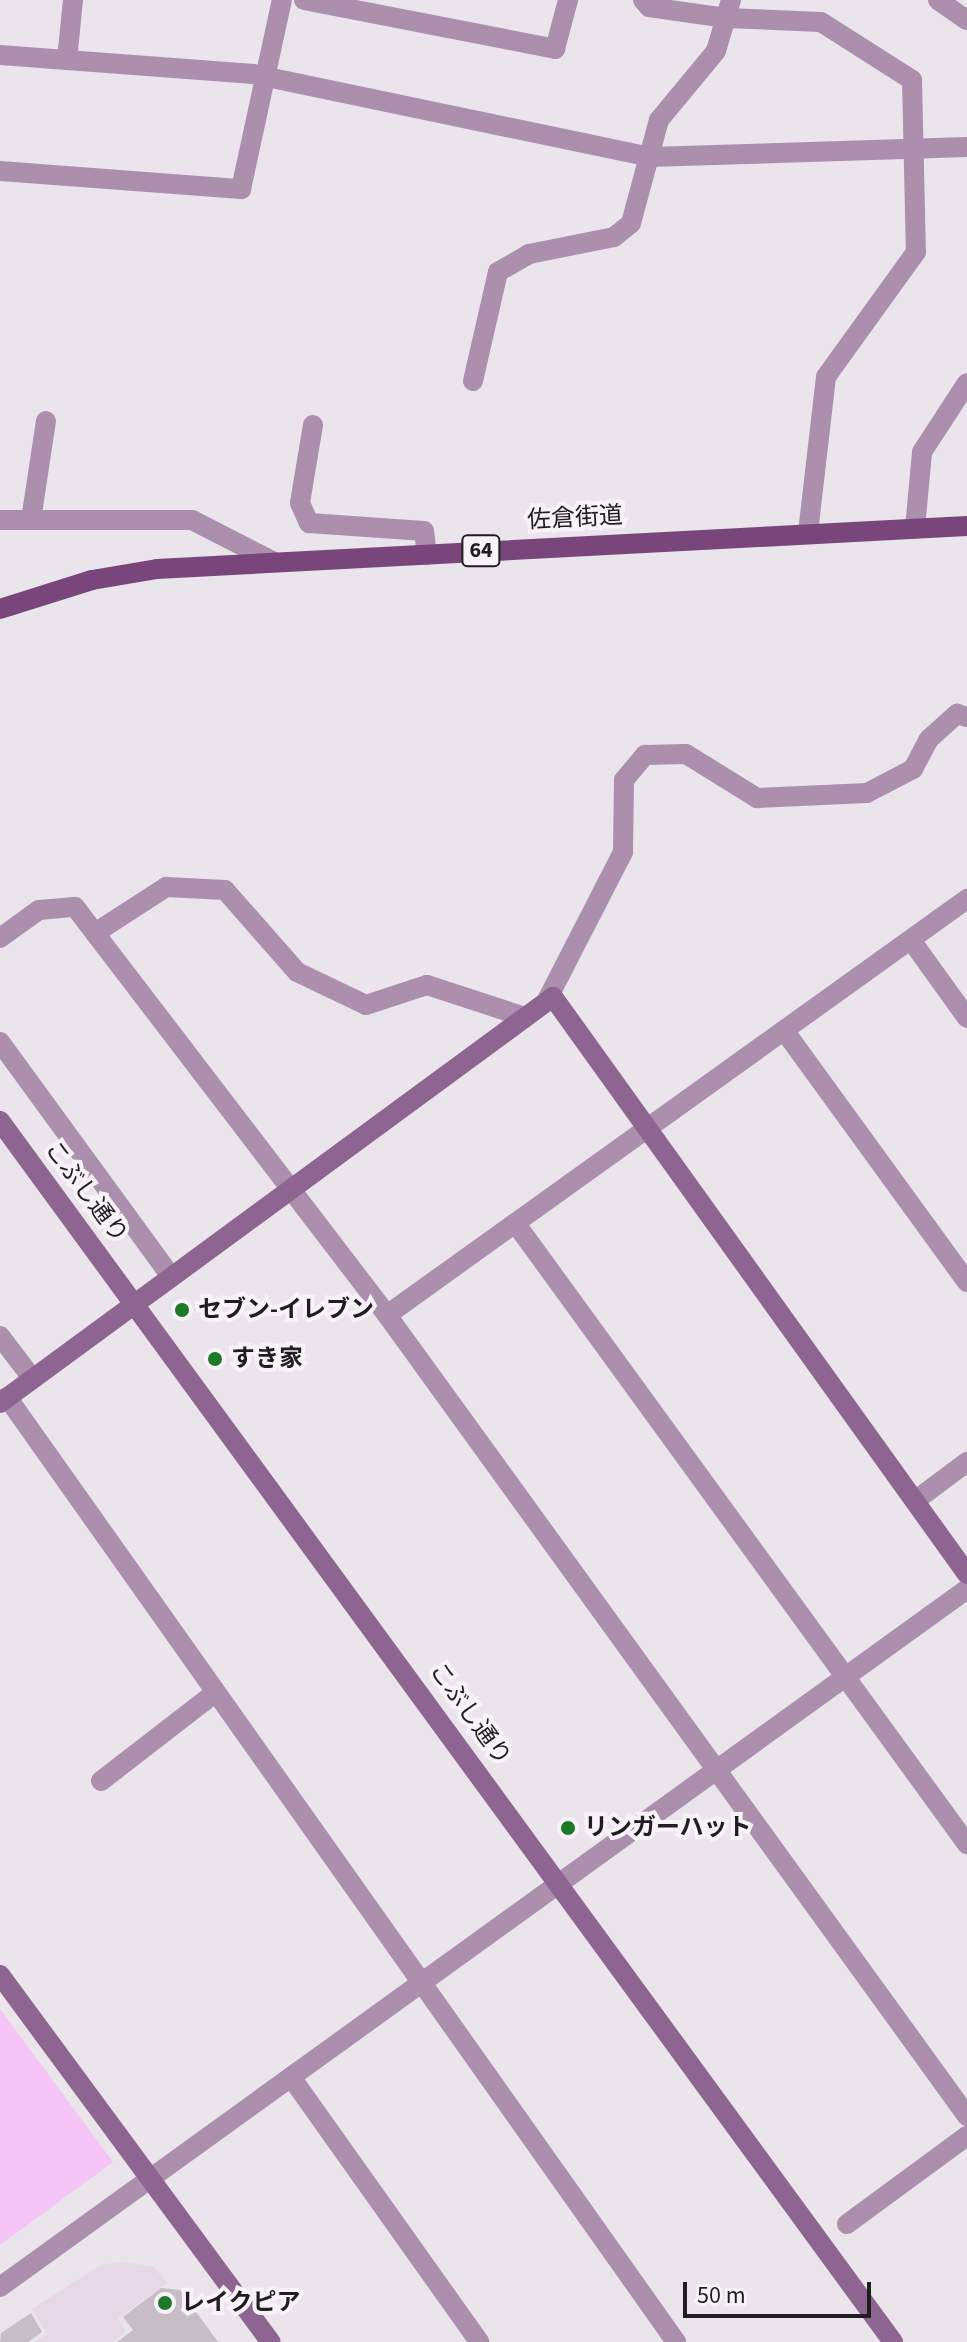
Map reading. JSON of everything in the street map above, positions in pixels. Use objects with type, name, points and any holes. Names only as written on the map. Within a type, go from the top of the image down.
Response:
[{"type":"main road","name":"佐倉街道","points":[[0,609],[92,580],[272,561],[967,526]]},
{"type":"street","points":[[67,60],[73,0]]},
{"type":"street","points":[[0,171],[241,189],[282,0]]},
{"type":"street","points":[[304,0],[555,49],[568,0]]},
{"type":"street","points":[[643,0],[649,7],[728,9],[821,22],[912,80],[916,252],[826,377],[808,533]]},
{"type":"street","points":[[938,0],[967,20]]},
{"type":"street","points":[[473,381],[498,272],[529,254],[614,237],[631,223],[659,120],[716,51],[728,9]]},
{"type":"street","points":[[0,55],[264,76],[649,157],[967,147]]},
{"type":"street","points":[[915,528],[922,452],[967,383]]},
{"type":"street","points":[[31,520],[46,421]]},
{"type":"street","points":[[313,425],[300,503],[309,523],[424,531],[427,555]]},
{"type":"street","points":[[0,520],[192,520],[272,561]]},
{"type":"street","points":[[546,1002],[623,852],[624,780],[645,755],[686,754],[757,798],[867,793],[913,769],[929,739],[957,714],[967,717]]},
{"type":"street","points":[[95,933],[166,887],[225,890],[297,972],[366,1005],[427,985],[525,1017]]},
{"type":"street","points":[[387,1315],[786,1033],[967,899]]},
{"type":"street","points":[[0,938],[39,910],[75,907],[291,1185],[387,1315],[967,2116]]},
{"type":"street","points":[[911,940],[967,1018]]},
{"type":"street","points":[[676,2342],[3,1400],[291,1185],[553,997],[967,1574]]},
{"type":"street","points":[[786,1033],[967,1282]]},
{"type":"street","points":[[0,1042],[170,1275]]},
{"type":"street","name":"こぶし通り","points":[[0,1121],[560,1880],[893,2342]]},
{"type":"street","points":[[516,1224],[967,1844]]},
{"type":"street","points":[[0,1336],[32,1378]]},
{"type":"street","points":[[916,1500],[967,1462]]},
{"type":"street","points":[[0,2287],[151,2174],[291,2077],[560,1880],[718,1771],[967,1589]]},
{"type":"street","points":[[101,1781],[215,1693]]},
{"type":"street","points":[[0,1975],[151,2174],[271,2342]]},
{"type":"street","points":[[291,2077],[479,2342]]},
{"type":"street","points":[[847,2224],[967,2136]]},
{"type":"shaded area","points":[[0,2009],[113,2162],[0,2245]]},
{"type":"shaded area","points":[[122,2262],[154,2267],[167,2283],[118,2318],[126,2331],[112,2342],[34,2342],[47,2334],[32,2309],[101,2265]]},
{"type":"building","name":"レイクピア","points":[[161,2288],[180,2290],[218,2342],[117,2342],[133,2330],[123,2317]]},
{"type":"building","points":[[31,2313],[42,2332],[28,2342],[0,2342],[1,2333]]},
{"type":"place","name":"セブン-イレブン","points":[[182,1310]]},
{"type":"place","name":"すき家","points":[[215,1359]]},
{"type":"place","name":"リンガーハット","points":[[568,1828]]},
{"type":"place","name":"レイクピア","points":[[165,2303]]}]
